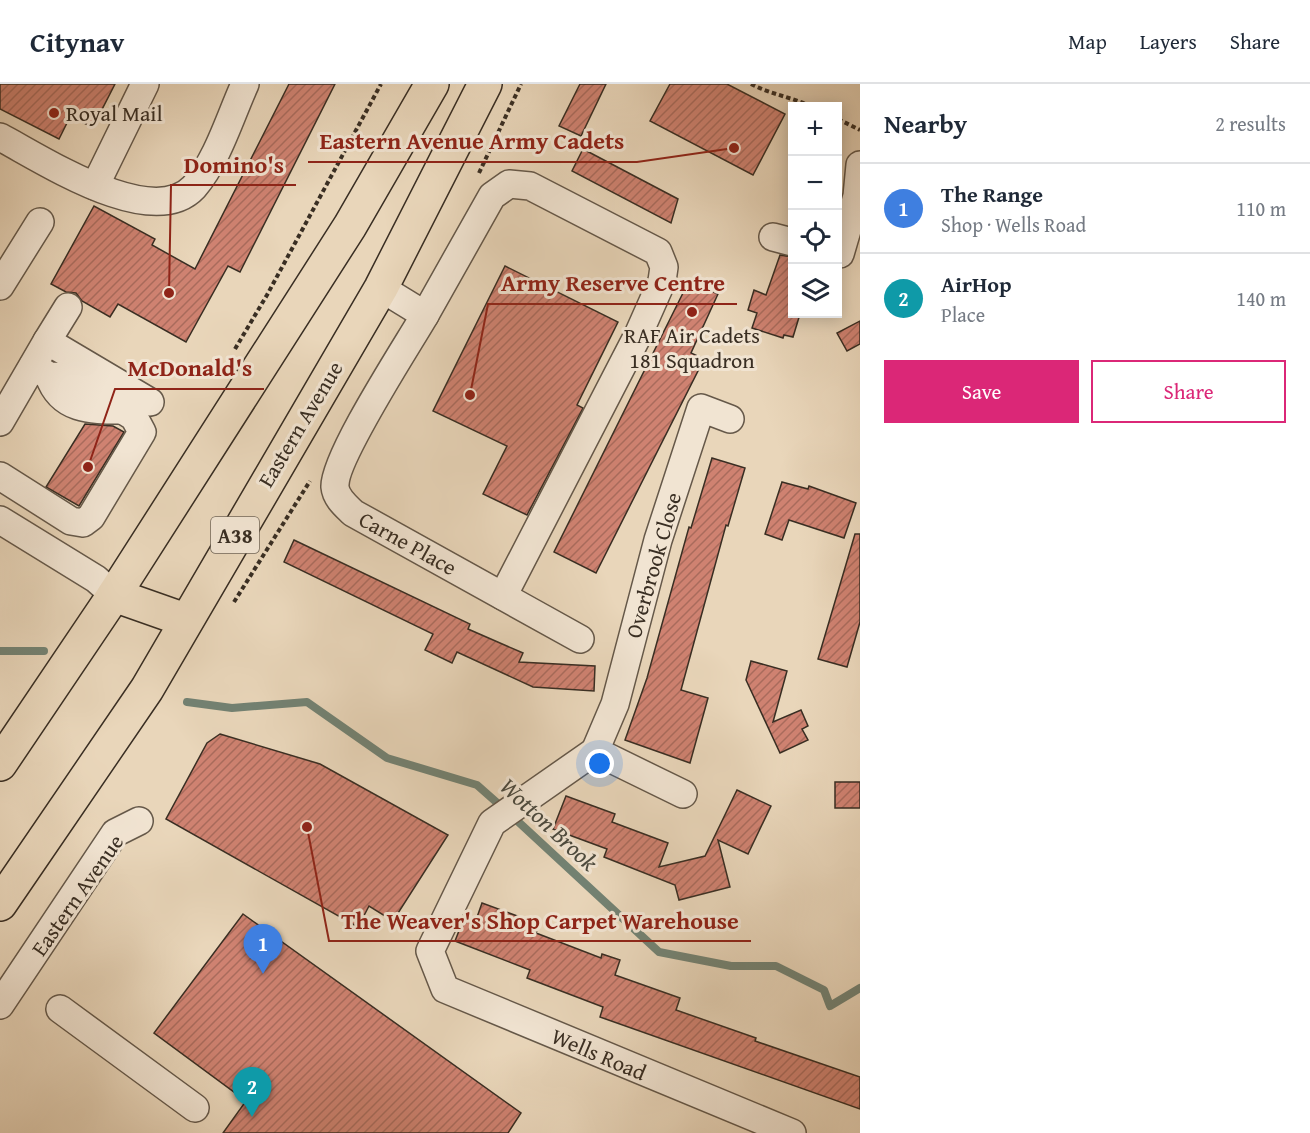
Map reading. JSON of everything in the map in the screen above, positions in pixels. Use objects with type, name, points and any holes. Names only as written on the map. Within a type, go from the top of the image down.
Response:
[{"type":"highway","points":[[0,764],[114,595],[350,226],[432,84]]},
{"type":"highway","name":"Eastern Avenue","points":[[0,904],[147,689],[185,620],[381,288],[485,84]]},
{"type":"highway","points":[[114,595],[185,620]]},
{"type":"street","points":[[95,186],[145,84]]},
{"type":"street","points":[[0,137],[112,195],[138,201],[164,202],[192,188],[213,158],[245,84]]},
{"type":"street","points":[[842,248],[858,196],[860,165]]},
{"type":"street","name":"Carne Place","points":[[502,596],[638,335],[662,281],[664,267],[663,258],[658,252],[530,186],[509,184],[492,196],[343,455],[335,488],[341,501],[353,513],[502,596],[580,639]]},
{"type":"street","points":[[0,286],[40,222]]},
{"type":"street","points":[[381,288],[425,315]]},
{"type":"street","points":[[0,422],[41,371],[47,341],[68,307]]},
{"type":"street","points":[[47,341],[150,402]]},
{"type":"street","points":[[0,476],[71,521],[83,523],[91,518],[142,432],[134,417],[70,377],[41,371]]},
{"type":"street","name":"Overbrook Close","points":[[595,751],[615,704],[658,540],[701,408],[730,419]]},
{"type":"street","points":[[0,520],[96,579],[114,595]]},
{"type":"street","points":[[595,751],[683,794]]},
{"type":"street","name":"Wells Road","points":[[595,751],[492,823],[430,951],[445,989],[756,1127],[792,1133]]},
{"type":"street","name":"Eastern Avenue","points":[[0,1005],[115,833],[139,821]]},
{"type":"street","points":[[60,1009],[195,1108]]},
{"type":"path","points":[[231,356],[267,295],[381,84]]},
{"type":"path","points":[[751,84],[766,92],[801,102]]},
{"type":"path","points":[[842,121],[860,130]]},
{"type":"building","name":"Royal Mail","points":[[0,84],[115,84],[93,127],[70,117],[59,139],[0,109]]},
{"type":"building","points":[[289,84],[335,84],[240,272],[228,266],[186,342],[118,304],[110,317],[82,301],[76,293],[66,292],[51,284],[94,206],[155,239],[152,245],[195,269]]},
{"type":"building","points":[[580,84],[606,84],[581,136],[559,126]]},
{"type":"building","points":[[670,84],[727,84],[785,114],[753,175],[650,121]]},
{"type":"building","points":[[583,149],[678,199],[671,223],[572,171]]},
{"type":"building","points":[[780,255],[788,256],[788,318],[799,318],[793,337],[784,335],[783,338],[752,328],[757,313],[748,310],[754,290],[766,295]]},
{"type":"building","points":[[505,266],[618,322],[577,405],[583,408],[527,515],[483,494],[507,446],[433,411]]},
{"type":"building","points":[[689,281],[718,294],[691,353],[704,359],[596,573],[554,552]]},
{"type":"building","points":[[860,321],[860,344],[847,351],[837,333]]},
{"type":"building","points":[[85,424],[113,426],[124,432],[79,506],[46,487]]},
{"type":"building","points":[[712,458],[745,468],[728,526],[726,525],[681,690],[708,698],[690,763],[625,740],[647,678],[689,527],[691,528]]},
{"type":"building","points":[[782,482],[808,489],[809,486],[856,503],[844,538],[789,520],[782,540],[765,534]]},
{"type":"building","points":[[855,534],[860,534],[860,622],[847,667],[818,659]]},
{"type":"building","points":[[294,540],[470,624],[468,629],[523,653],[519,662],[595,666],[594,691],[533,687],[457,652],[452,663],[425,650],[433,634],[284,562]]},
{"type":"building","points":[[751,661],[787,671],[773,722],[801,710],[808,726],[802,729],[808,740],[780,753],[746,680]]},
{"type":"building","points":[[220,734],[320,764],[448,835],[393,921],[369,906],[358,927],[166,819],[207,743]]},
{"type":"building","points":[[835,782],[860,782],[860,808],[835,808]]},
{"type":"building","points":[[737,790],[771,806],[748,854],[718,840],[730,887],[679,900],[675,885],[604,857],[607,849],[553,829],[566,796],[615,814],[612,822],[668,843],[659,867],[705,856]]},
{"type":"building","points":[[482,903],[539,924],[536,933],[601,958],[602,954],[620,960],[615,975],[680,998],[676,1010],[756,1038],[755,1041],[860,1077],[860,1109],[600,1017],[603,1007],[527,978],[530,970],[455,941],[464,918],[475,923]]},
{"type":"building","points":[[243,914],[521,1113],[508,1133],[223,1133],[246,1101],[154,1033]]},
{"type":"waterway","name":"Wotton Brook","points":[[0,651],[44,651]]},
{"type":"waterway","name":"Wotton Brook","points":[[187,702],[232,708],[307,702],[387,758],[477,785],[503,808]]},
{"type":"waterway","name":"Wotton Brook","points":[[512,816],[659,952],[731,966],[776,966],[824,990],[830,1006],[860,988]]},
{"type":"place","name":"Royal Mail","points":[[54,113]]},
{"type":"place","name":"Eastern Avenue Army Cadets","points":[[734,148]]},
{"type":"place","name":"Domino's","points":[[169,293]]},
{"type":"place","name":"RAF Air Cadets 181 Squadron","points":[[692,312]]},
{"type":"place","name":"Army Reserve Centre","points":[[470,395]]},
{"type":"place","name":"McDonald's","points":[[88,467]]},
{"type":"place","name":"The Weaver's Shop Carpet Warehouse","points":[[307,827]]},
{"type":"place","name":"The Range","points":[[263,974]]},
{"type":"place","name":"AirHop","points":[[252,1117]]}]
